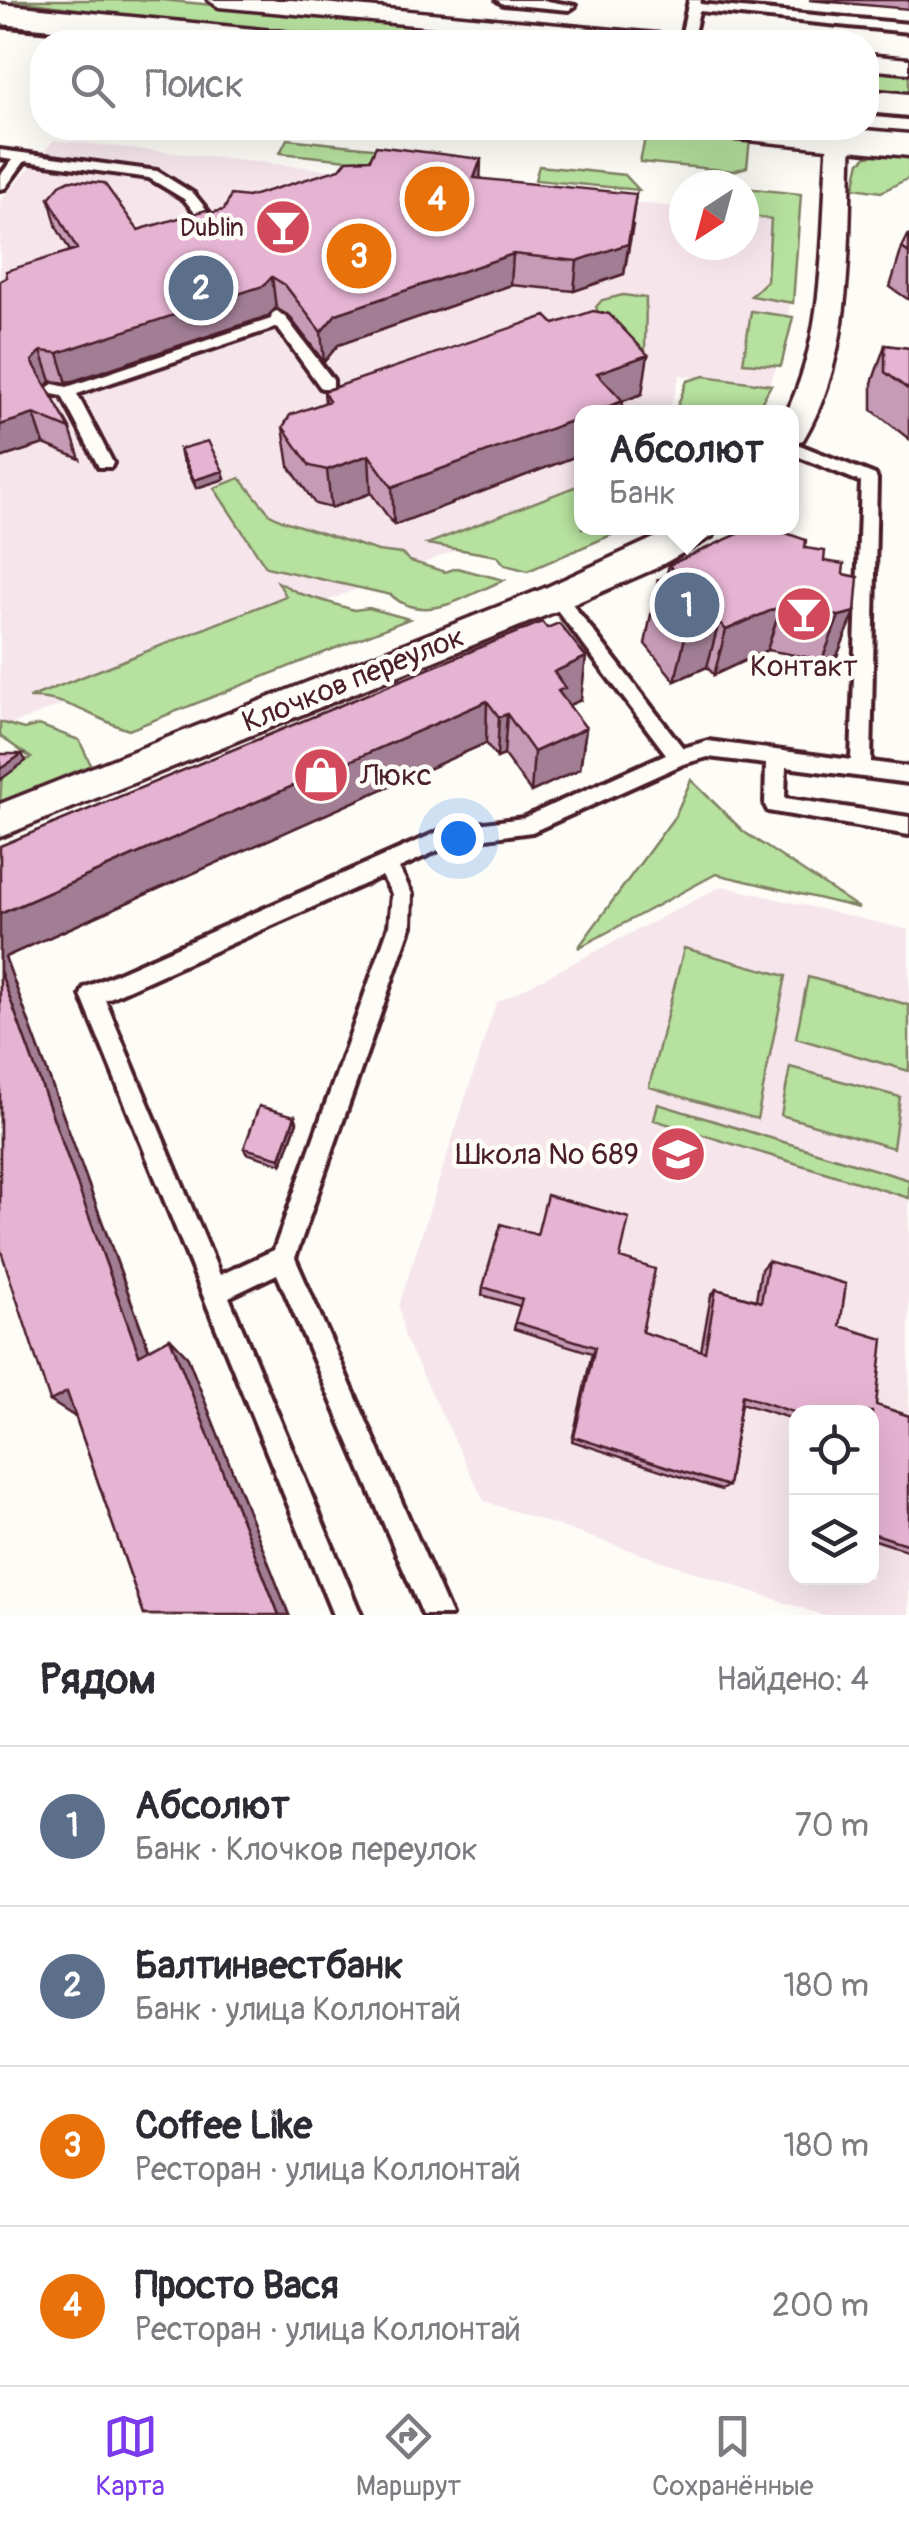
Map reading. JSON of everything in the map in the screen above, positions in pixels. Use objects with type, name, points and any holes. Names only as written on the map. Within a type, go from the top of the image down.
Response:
[{"type":"main road","points":[[0,14],[162,30]]},
{"type":"main road","points":[[879,102],[909,105]]},
{"type":"main road","points":[[879,140],[909,145]]},
{"type":"street","points":[[218,0],[542,30]]},
{"type":"street","points":[[879,63],[909,66]]},
{"type":"street","points":[[799,418],[815,384],[829,314],[842,140]]},
{"type":"street","name":"Клочков переулок","points":[[0,821],[557,597],[689,535]]},
{"type":"lane","points":[[503,0],[568,3],[573,30]]},
{"type":"lane","points":[[689,30],[694,4],[909,28]]},
{"type":"lane","points":[[0,154],[152,174],[192,195],[221,238]]},
{"type":"lane","points":[[0,185],[20,157]]},
{"type":"lane","points":[[105,463],[61,390],[279,318],[327,384]]},
{"type":"lane","points":[[799,451],[869,480],[861,768]]},
{"type":"lane","points":[[557,597],[679,757]]},
{"type":"lane","points":[[347,1615],[92,995],[454,834],[525,826],[679,757],[708,748],[909,775]]},
{"type":"lane","points":[[776,757],[775,805],[909,826]]},
{"type":"lane","points":[[387,864],[402,894],[400,926],[283,1258],[438,1615]]},
{"type":"lane","points":[[213,1291],[283,1258]]},
{"type":"shaded area","points":[[54,140],[669,206],[669,260],[759,260],[759,216],[797,220],[786,343],[768,388],[680,375],[671,405],[574,405],[574,504],[0,729],[0,201]]},
{"type":"shaded area","name":"Школа № 689","points":[[722,886],[909,930],[909,1615],[822,1615],[484,1501],[404,1336],[399,1305],[496,1003]]},
{"type":"green space","points":[[12,0],[162,0],[471,30],[271,30]]},
{"type":"green space","points":[[879,70],[909,73],[909,94],[879,91]]},
{"type":"green space","points":[[286,140],[382,149],[376,163],[280,153]]},
{"type":"green space","points":[[645,140],[750,140],[747,167],[723,170],[640,162]]},
{"type":"green space","points":[[909,155],[909,178],[881,192],[854,188],[860,162],[867,156]]},
{"type":"green space","points":[[539,166],[625,175],[639,190],[535,180]]},
{"type":"green space","points":[[759,190],[801,194],[793,303],[751,296],[767,281],[771,219],[759,217]]},
{"type":"green space","points":[[623,295],[646,298],[645,350],[616,333],[596,307],[602,300]]},
{"type":"green space","points":[[751,311],[793,317],[781,366],[743,363]]},
{"type":"green space","points":[[704,376],[771,385],[760,405],[678,405],[687,381]]},
{"type":"green space","points":[[240,478],[270,514],[284,521],[378,551],[402,554],[410,561],[445,572],[457,568],[504,580],[446,605],[418,608],[391,595],[266,567],[214,488]]},
{"type":"green space","points":[[574,487],[574,535],[611,535],[528,571],[505,565],[497,556],[427,544]]},
{"type":"green space","points":[[278,582],[301,594],[354,610],[369,608],[409,619],[129,730],[69,705],[29,698],[286,596]]},
{"type":"green space","points":[[0,722],[24,729],[39,725],[79,740],[92,767],[0,804],[2,769],[31,758],[0,736]]},
{"type":"green space","points":[[691,780],[744,832],[859,908],[716,874],[578,948],[675,816]]},
{"type":"green space","points":[[684,948],[786,976],[757,1119],[649,1087]]},
{"type":"green space","points":[[808,977],[909,1005],[909,1071],[796,1038]]},
{"type":"green space","points":[[790,1067],[900,1097],[893,1148],[781,1115]]},
{"type":"green space","points":[[658,1104],[909,1180],[909,1198],[654,1120]]},
{"type":"building","points":[[376,146],[481,159],[474,178],[636,194],[628,244],[577,261],[513,254],[336,314],[321,332],[285,285],[272,277],[263,286],[58,353],[41,351],[32,361],[70,429],[34,414],[0,425],[0,281],[7,277],[6,271],[77,249],[49,198],[60,185],[70,180],[104,183],[138,230],[206,210],[224,210],[231,195],[248,197],[340,169],[347,160],[370,159]]},
{"type":"building","points":[[909,234],[909,253],[902,248]]},
{"type":"building","points":[[593,311],[609,314],[648,355],[597,373],[623,401],[612,405],[574,405],[574,420],[392,487],[369,455],[327,470],[310,466],[283,427],[290,415],[329,401],[324,391],[546,316],[554,324]]},
{"type":"building","points":[[885,345],[909,348],[909,390],[885,372]]},
{"type":"building","points":[[208,441],[223,471],[194,480],[180,449]]},
{"type":"building","points":[[736,535],[792,535],[806,540],[805,548],[825,551],[824,561],[844,564],[843,574],[858,577],[855,612],[839,616],[781,606],[726,630],[719,622],[685,637],[653,599],[669,593],[658,580],[675,573],[669,565]]},
{"type":"building","points":[[542,622],[547,628],[559,623],[586,657],[554,672],[565,688],[558,691],[586,728],[534,752],[507,714],[499,717],[487,701],[0,914],[0,846]]},
{"type":"building","points":[[0,754],[22,754],[0,769]]},
{"type":"building","points":[[0,971],[139,1355],[170,1338],[279,1615],[144,1615],[67,1392],[50,1401],[0,1248]]},
{"type":"building","points":[[259,1106],[295,1116],[280,1158],[244,1148]]},
{"type":"building","points":[[547,1195],[629,1218],[620,1258],[655,1269],[642,1332],[705,1352],[716,1289],[761,1302],[768,1261],[846,1284],[840,1326],[883,1339],[876,1405],[789,1405],[789,1411],[742,1395],[728,1486],[574,1437],[595,1347],[515,1322],[522,1299],[483,1287],[501,1224],[537,1235]]},
{"type":"building","points":[[879,1406],[909,1416],[909,1545],[879,1535]]},
{"type":"tram line","points":[[0,28],[30,31]]},
{"type":"tram line","points":[[879,116],[909,119]]},
{"type":"place","name":"Просто Вася","points":[[437,199]]},
{"type":"place","name":"Dublin","points":[[283,227]]},
{"type":"place","name":"Coffee Like","points":[[359,256]]},
{"type":"place","name":"Балтинвестбанк","points":[[201,288]]},
{"type":"place","name":"Абсолют","points":[[687,605]]},
{"type":"place","name":"Контакт","points":[[804,614]]},
{"type":"place","name":"Люкс","points":[[321,775]]},
{"type":"place","name":"Школа № 689","points":[[678,1154]]}]
